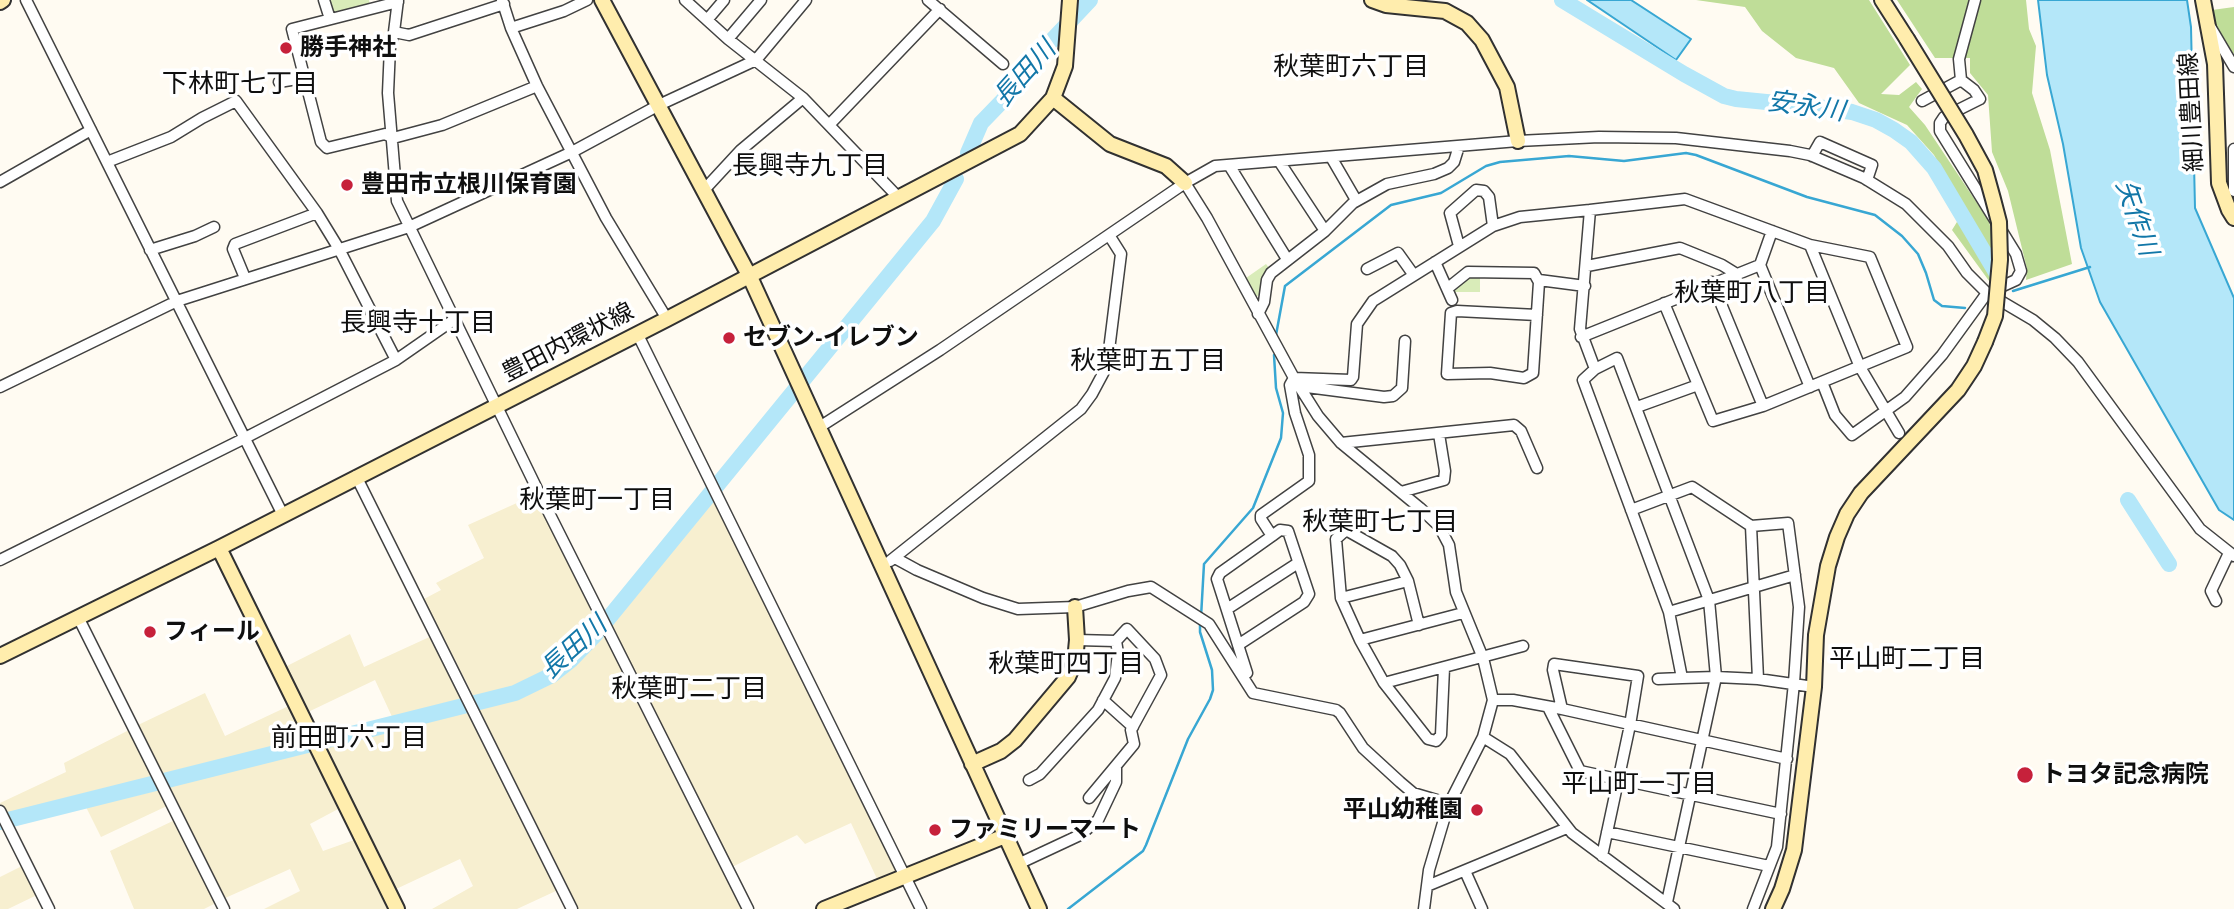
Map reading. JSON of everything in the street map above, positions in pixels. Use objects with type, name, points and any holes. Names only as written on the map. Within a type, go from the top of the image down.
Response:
[{"type":"street","points":[[26,0],[282,513]]},
{"type":"street","points":[[324,0],[330,19]]},
{"type":"street","points":[[511,29],[587,0]]},
{"type":"street","points":[[602,0],[750,276],[1039,909]]},
{"type":"street","points":[[685,0],[803,98],[897,197]]},
{"type":"street","points":[[707,20],[724,0]]},
{"type":"street","points":[[729,39],[761,0]]},
{"type":"street","points":[[0,387],[177,301],[409,227],[572,152],[659,104],[756,60],[806,0]]},
{"type":"street","points":[[928,0],[1003,64]]},
{"type":"street","name":"豊田内環状線","points":[[0,656],[219,548],[282,513],[667,319],[1020,134],[1053,98],[1065,66],[1070,0]]},
{"type":"street","points":[[1372,0],[1386,5],[1445,11],[1467,23],[1482,40],[1507,87],[1518,141]]},
{"type":"street","points":[[1773,909],[1794,850],[1814,687],[1816,635],[1828,566],[1847,514],[1861,493],[1958,390],[1974,366],[1995,316],[2000,260],[1999,222],[1985,170],[1882,0]]},
{"type":"street","points":[[1822,382],[1835,415],[1852,435],[1905,397],[1987,293],[2016,280],[2021,271],[2016,254],[1940,131],[1944,117],[1980,99],[1974,90],[1961,80],[1959,59],[1975,0]]},
{"type":"street","name":"細川豊田線","points":[[2203,0],[2215,64],[2219,183],[2234,219]]},
{"type":"street","points":[[537,86],[442,125],[393,138],[386,134],[327,148],[321,142],[292,29],[398,1],[390,47],[388,93],[393,138],[397,201],[748,909]]},
{"type":"street","points":[[394,32],[410,35],[503,2],[511,29],[537,86],[606,218],[667,319]]},
{"type":"street","points":[[829,125],[940,9]]},
{"type":"street","points":[[2207,21],[2234,67]]},
{"type":"street","points":[[279,82],[303,78]]},
{"type":"street","points":[[1922,101],[1961,80]]},
{"type":"street","points":[[704,190],[741,150],[803,98]]},
{"type":"street","points":[[1053,98],[1110,144],[1166,166],[1185,183],[1207,218],[1296,382],[1318,416],[1341,443],[1401,492],[1439,526],[1445,535],[1456,592],[1483,658],[1493,700],[1483,737],[1448,806],[1429,870],[1424,909]]},
{"type":"street","points":[[107,162],[171,137],[236,102],[317,213],[339,249],[396,360]]},
{"type":"street","points":[[0,182],[91,130]]},
{"type":"street","points":[[818,428],[1214,166],[1518,141],[1610,137],[1676,138],[1731,143],[1812,156],[1867,180],[1906,204],[1948,246],[1967,273],[1987,293],[2033,320],[2055,338],[2078,362],[2200,529],[2231,554],[2211,591],[2216,601]]},
{"type":"street","points":[[1812,156],[1820,142],[1872,165],[1867,180]]},
{"type":"street","points":[[1258,314],[1264,302],[1270,273],[1325,231],[1356,200],[1387,184],[1448,168],[1454,162],[1460,146]]},
{"type":"street","points":[[2234,149],[2234,191]]},
{"type":"street","points":[[1331,158],[1356,200]]},
{"type":"street","points":[[1279,161],[1325,231]]},
{"type":"street","points":[[1229,165],[1287,259]]},
{"type":"street","points":[[1459,246],[1450,213],[1476,190],[1484,191],[1489,197],[1493,226]]},
{"type":"street","points":[[1272,536],[1261,515],[1309,481],[1309,454],[1295,413],[1290,385],[1296,382],[1351,380],[1357,324],[1373,301],[1493,226],[1520,217],[1685,199],[1810,245],[1870,257],[1907,347],[1763,406],[1713,421],[1664,303]]},
{"type":"street","points":[[1590,210],[1581,337],[1595,369]]},
{"type":"street","points":[[245,278],[233,249],[234,244],[317,213]]},
{"type":"street","points":[[150,250],[214,227]]},
{"type":"street","points":[[1772,231],[1760,265],[1810,387]]},
{"type":"street","points":[[882,565],[895,558],[1081,409],[1092,394],[1107,366],[1121,254],[1109,235]]},
{"type":"street","points":[[1810,245],[1860,367],[1899,433]]},
{"type":"street","points":[[1587,266],[1680,248],[1735,273]]},
{"type":"street","points":[[1367,269],[1398,253],[1413,274]]},
{"type":"street","points":[[1435,262],[1452,300]]},
{"type":"street","points":[[1581,337],[1712,282],[1760,265]]},
{"type":"street","points":[[1448,288],[1468,272],[1534,274],[1539,280],[1584,286]]},
{"type":"street","points":[[1537,315],[1457,311],[1451,313],[1447,374],[1490,373],[1524,378],[1533,373],[1537,315],[1539,280]]},
{"type":"street","points":[[1712,282],[1763,406]]},
{"type":"street","points":[[0,559],[396,360],[455,319]]},
{"type":"street","points":[[638,333],[920,909]]},
{"type":"street","points":[[1296,382],[1384,397],[1393,396],[1402,388],[1405,341]]},
{"type":"street","points":[[1483,737],[1510,754],[1567,828],[1670,906],[1678,847],[1716,677],[1709,600],[1617,358],[1595,369],[1583,380],[1669,612],[1682,678]]},
{"type":"street","points":[[1637,408],[1698,385]]},
{"type":"street","points":[[1341,443],[1514,425],[1521,431],[1536,468]]},
{"type":"street","points":[[1401,492],[1444,480],[1439,434]]},
{"type":"street","points":[[356,476],[572,909]]},
{"type":"street","points":[[1631,510],[1692,487],[1751,526],[1788,523],[1799,607],[1794,683],[1777,847],[1753,909]]},
{"type":"street","points":[[1751,526],[1758,679]]},
{"type":"street","points":[[1238,645],[1304,602],[1309,594],[1287,531],[1280,530],[1220,573],[1217,579],[1227,610],[1238,645],[1247,673]]},
{"type":"street","points":[[1419,625],[1408,581],[1400,565],[1392,556],[1346,530],[1336,539],[1341,598],[1360,640],[1384,682],[1428,739],[1436,741],[1441,735],[1444,668]]},
{"type":"street","points":[[219,548],[397,909]]},
{"type":"street","points":[[895,558],[917,570],[1018,609],[1075,607],[1143,587],[1157,590],[1205,620],[1253,693],[1336,710],[1363,748],[1400,782],[1413,793],[1448,806]]},
{"type":"street","points":[[1227,610],[1298,563]]},
{"type":"street","points":[[1669,612],[1795,575]]},
{"type":"street","points":[[1341,598],[1408,581]]},
{"type":"street","points":[[972,764],[1001,751],[1015,740],[1068,677],[1077,640],[1075,607]]},
{"type":"street","points":[[1360,640],[1463,613]]},
{"type":"street","points":[[78,617],[224,909]]},
{"type":"street","points":[[1077,640],[1116,641],[1127,629],[1155,659],[1161,675],[1131,730],[1134,744],[1089,798]]},
{"type":"street","points":[[1029,780],[1040,774],[1098,710],[1115,678],[1118,653],[1116,641]]},
{"type":"street","points":[[1384,682],[1523,646]]},
{"type":"street","points":[[1562,709],[1554,664],[1638,676],[1602,856]]},
{"type":"street","points":[[1658,679],[1758,679],[1814,687]]},
{"type":"street","points":[[1103,700],[1133,727]]},
{"type":"street","points":[[1493,700],[1513,700],[1562,709],[1787,759]]},
{"type":"street","points":[[1548,707],[1580,771],[1781,814]]},
{"type":"street","points":[[1018,864],[1080,835],[1098,820],[1116,782],[1115,766]]},
{"type":"street","points":[[0,811],[49,909]]},
{"type":"street","points":[[1427,886],[1567,828]]},
{"type":"street","points":[[1607,832],[1769,866]]},
{"type":"street","points":[[824,909],[1005,836]]},
{"type":"street","points":[[1465,871],[1482,909]]},
{"type":"shaded area","points":[[539,493],[603,620],[567,657],[536,681],[475,699],[424,599],[441,590],[436,583],[484,558],[468,525]]},
{"type":"shaded area","points":[[715,493],[901,869],[878,881],[851,823],[805,844],[797,835],[728,869],[608,623]]},
{"type":"shaded area","points":[[605,632],[744,909],[572,909],[478,709],[545,687]]},
{"type":"shaded area","points":[[350,634],[364,667],[436,634],[470,701],[394,721],[375,680],[306,713],[285,667]]},
{"type":"shaded area","points":[[205,693],[225,736],[295,703],[313,740],[162,778],[138,725]]},
{"type":"shaded area","points":[[468,711],[558,890],[517,909],[432,909],[473,886],[460,859],[394,890],[323,748]]},
{"type":"shaded area","points":[[133,728],[159,779],[3,817],[0,803],[66,772],[64,763]]},
{"type":"shaded area","points":[[310,751],[340,808],[310,824],[323,851],[354,840],[391,909],[264,909],[300,891],[290,869],[223,899],[167,785]]},
{"type":"shaded area","points":[[158,788],[167,806],[101,837],[85,805]]},
{"type":"shaded area","points":[[179,818],[216,903],[204,909],[134,909],[110,851]]},
{"type":"shaded area","points":[[22,866],[37,895],[8,909],[0,909],[0,877]]},
{"type":"green space","points":[[328,0],[369,0],[370,6],[335,15]]},
{"type":"green space","points":[[1696,0],[1869,0],[1910,65],[1881,94],[1899,95],[1916,82],[1922,89],[1909,107],[1925,125],[1989,221],[1993,241],[1992,285],[1952,230],[1965,209],[1934,155],[1907,125],[1859,103],[1834,68],[1796,58],[1762,31],[1745,7]]},
{"type":"green space","points":[[1897,0],[2026,0],[2029,29],[2036,46],[2032,93],[2050,150],[2072,264],[2026,280],[2027,269],[2008,191],[1992,152],[1988,95],[1970,73],[1970,58],[1935,58]]},
{"type":"green space","points":[[2234,7],[2234,54],[2213,25],[2212,10]]},
{"type":"green space","points":[[1266,264],[1270,269],[1261,294],[1256,297],[1246,278]]},
{"type":"green space","points":[[1471,275],[1480,275],[1480,292],[1454,292],[1454,288]]},
{"type":"water","points":[[1587,0],[1631,0],[1691,39],[1676,60]]},
{"type":"water","name":"矢作川","points":[[2038,0],[2187,0],[2191,27],[2195,208],[2234,298],[2234,520],[2219,510],[2100,302],[2081,248],[2063,144],[2047,75]]},
{"type":"waterway","name":"長田川","points":[[968,153],[981,123],[1010,93],[1026,68],[1090,0]]},
{"type":"waterway","name":"安永川","points":[[1562,0],[1724,96],[1852,112],[1876,120],[1894,130],[1911,142],[1934,168],[1997,274]]},
{"type":"waterway","points":[[1276,335],[1285,286],[1391,205],[1441,193],[1486,166],[1500,162],[1569,156],[1624,161],[1686,153],[1807,197],[1875,215],[1902,236],[1918,254],[1934,300],[1942,306],[1965,308]]},
{"type":"waterway","name":"長田川","points":[[0,822],[515,693],[552,675],[594,636],[933,221],[956,179]]},
{"type":"waterway","points":[[2013,291],[2090,267]]},
{"type":"waterway","points":[[1201,617],[1204,564],[1253,508],[1281,438],[1283,413],[1276,388],[1274,355]]},
{"type":"waterway","name":"安永川","points":[[2128,500],[2169,564]]},
{"type":"waterway","points":[[1068,909],[1143,851],[1146,845],[1188,739],[1213,690],[1212,670],[1200,632],[1200,623]]},
{"type":"place","name":"勝手神社","points":[[286,48]]},
{"type":"place","name":"豊田市立根川保育園","points":[[347,185]]},
{"type":"place","name":"セブン-イレブン","points":[[729,338]]},
{"type":"place","name":"フィール","points":[[150,632]]},
{"type":"place","name":"トヨタ記念病院","points":[[2025,775]]},
{"type":"place","name":"平山幼稚園","points":[[1477,810]]},
{"type":"place","name":"ファミリーマート","points":[[935,830]]},
{"type":"district","name":"秋葉町六丁目","points":[[1351,68]]},
{"type":"district","name":"下林町七丁目","points":[[240,85]]},
{"type":"district","name":"長興寺九丁目","points":[[810,167]]},
{"type":"district","name":"秋葉町八丁目","points":[[1752,294]]},
{"type":"district","name":"長興寺十丁目","points":[[418,324]]},
{"type":"district","name":"秋葉町五丁目","points":[[1148,362]]},
{"type":"district","name":"秋葉町一丁目","points":[[597,501]]},
{"type":"district","name":"秋葉町七丁目","points":[[1380,523]]},
{"type":"district","name":"平山町二丁目","points":[[1907,660]]},
{"type":"district","name":"秋葉町四丁目","points":[[1066,665]]},
{"type":"district","name":"秋葉町二丁目","points":[[689,690]]},
{"type":"district","name":"前田町六丁目","points":[[349,739]]},
{"type":"district","name":"平山町一丁目","points":[[1639,785]]}]
